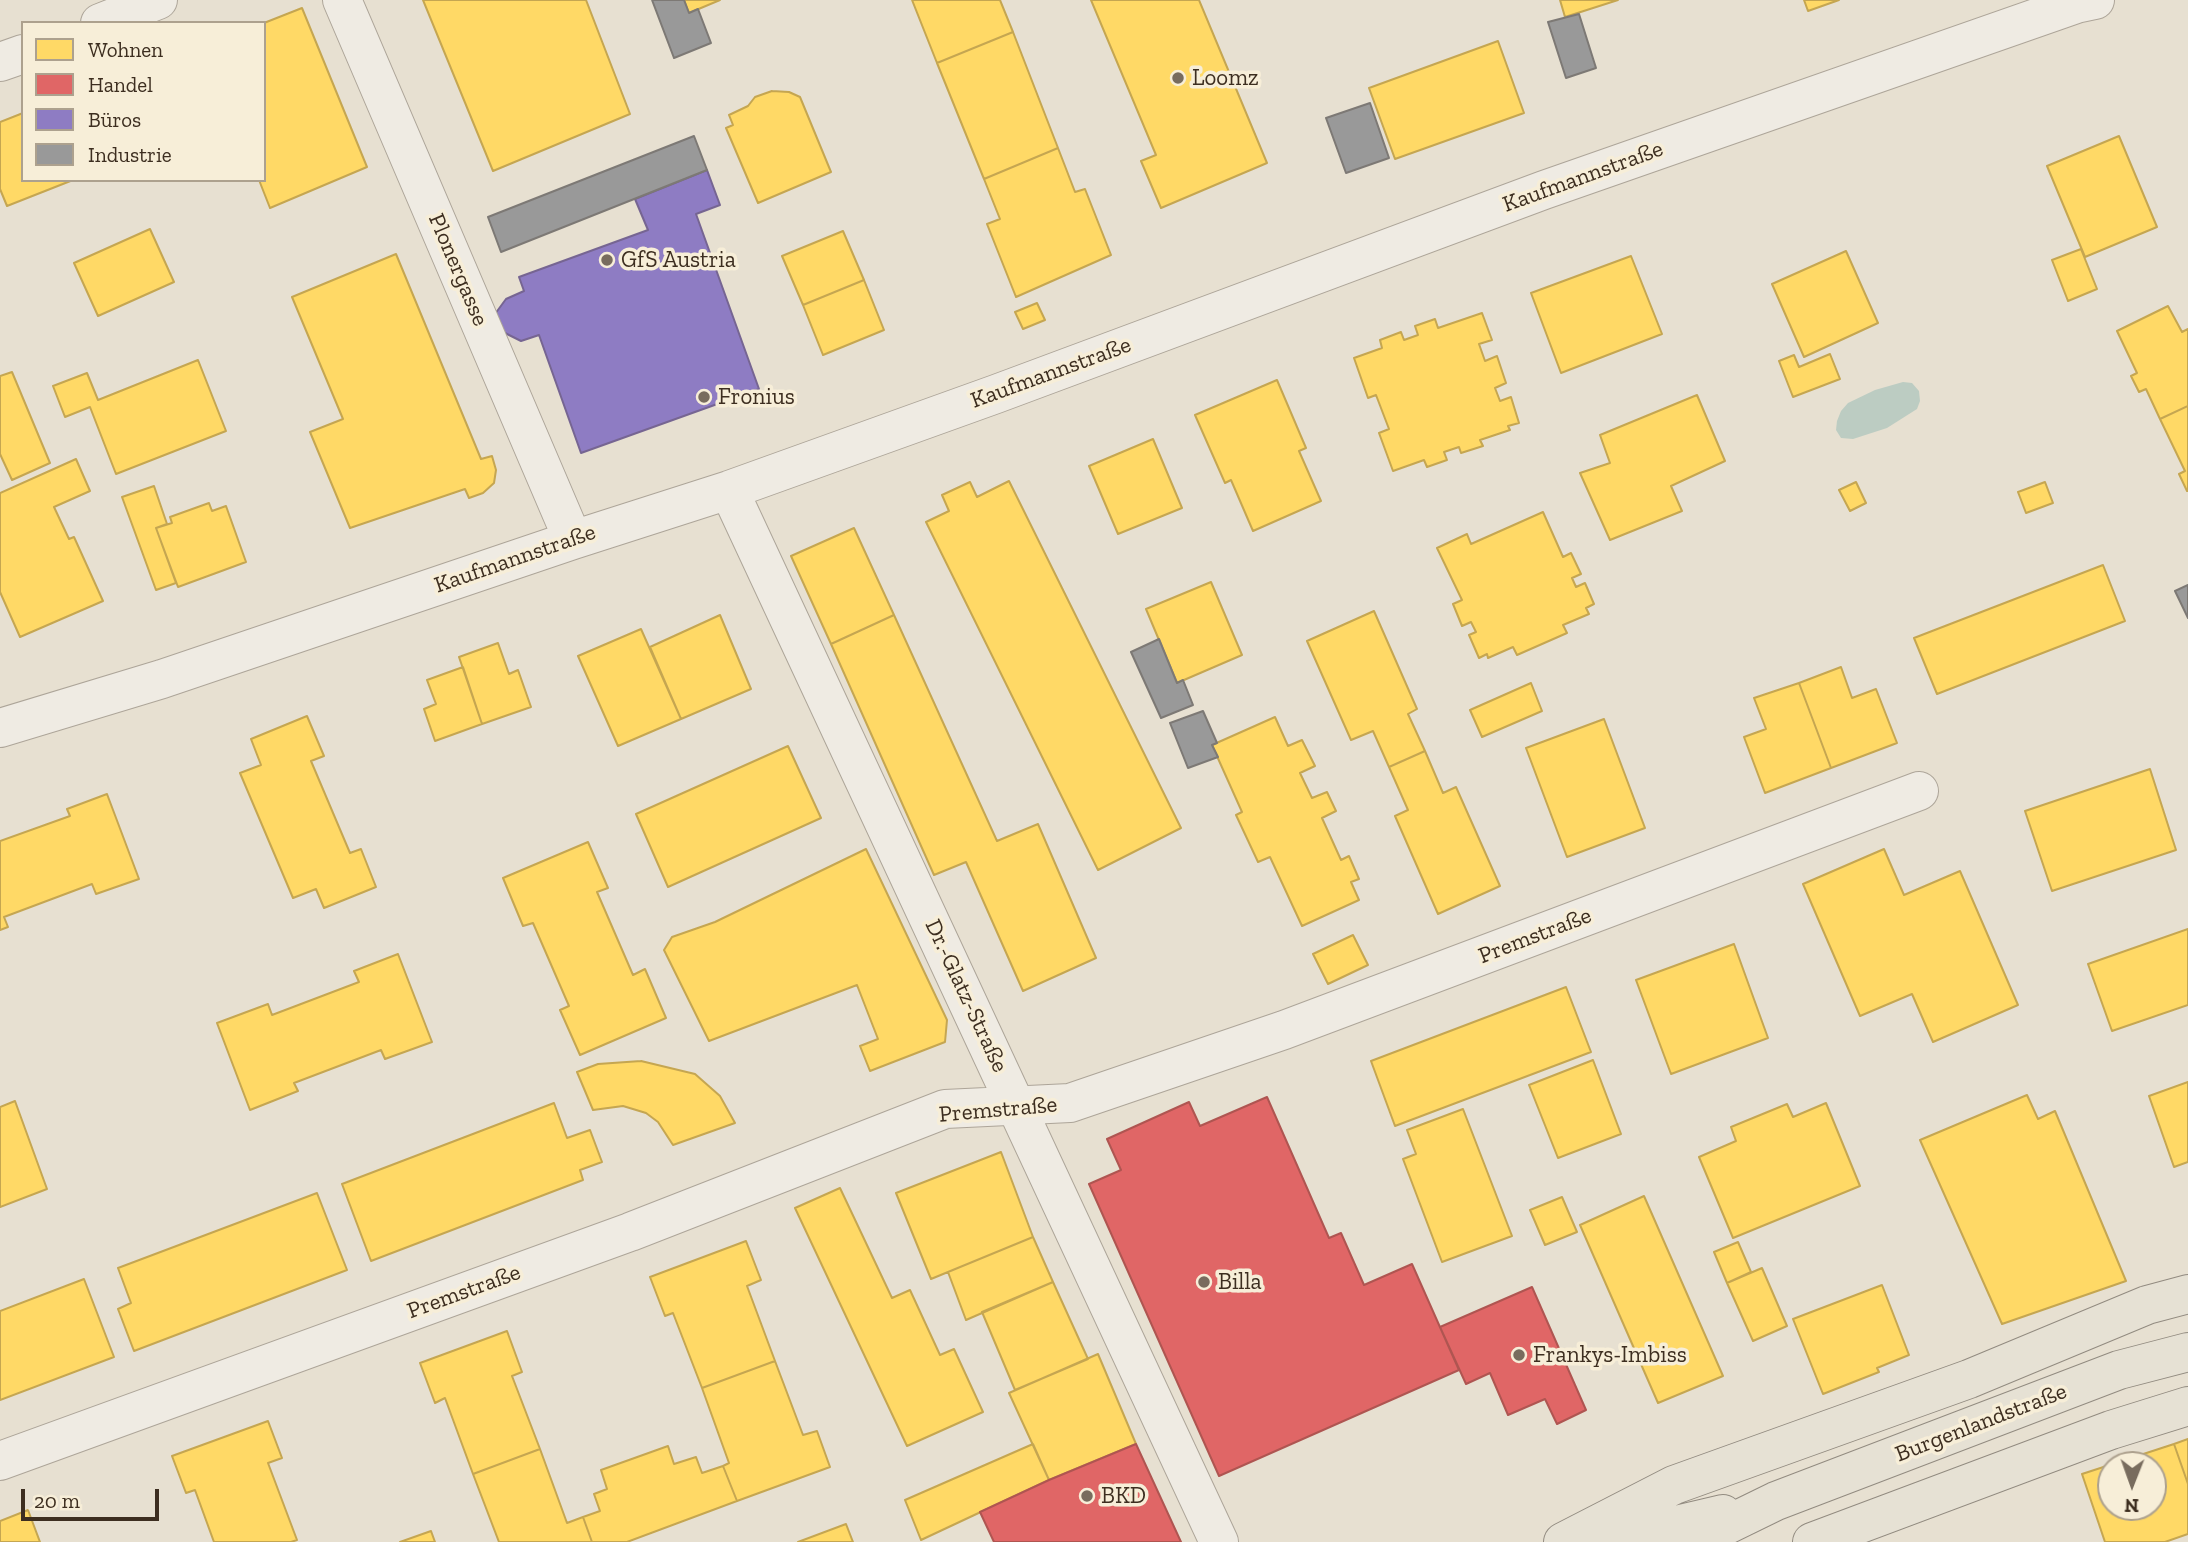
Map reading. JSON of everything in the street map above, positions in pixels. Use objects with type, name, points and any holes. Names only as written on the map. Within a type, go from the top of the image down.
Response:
[{"type":"main road","points":[[1563,1542],[1674,1485],[1969,1379],[2147,1305],[2188,1294]]},
{"type":"main road","name":"Burgenlandstraße","points":[[1776,1501],[2119,1370],[2188,1352]]},
{"type":"main road","points":[[1812,1542],[2110,1430],[2188,1406]]},
{"type":"main road","points":[[1604,1542],[1776,1501]]},
{"type":"main road","points":[[1692,1542],[1776,1501]]},
{"type":"street","points":[[105,21],[158,0]]},
{"type":"street","name":"Plonergasse","points":[[342,0],[573,540]]},
{"type":"street","name":"Kaufmannstraße","points":[[0,728],[162,679],[729,490],[1545,190],[2081,1]]},
{"type":"street","points":[[0,62],[21,55]]},
{"type":"street","name":"Dr.-Glatz-Straße","points":[[729,490],[1219,1542]]},
{"type":"street","name":"Premstraße","points":[[0,1461],[630,1232],[945,1110],[1070,1103],[1284,1030],[1919,791]]},
{"type":"shaded area","points":[[1903,382],[1912,383],[1919,391],[1917,409],[1887,428],[1853,439],[1841,438],[1836,430],[1837,421],[1848,403],[1875,390]]},
{"type":"building: Wohnen","points":[[423,0],[586,0],[630,114],[493,171]]},
{"type":"building: Wohnen","points":[[684,0],[720,0],[689,13]]},
{"type":"building: Wohnen","points":[[912,0],[1000,0],[1013,32],[937,63]]},
{"type":"building: Wohnen","name":"Loomz","points":[[1091,0],[1199,0],[1267,163],[1161,208],[1141,161],[1156,155]]},
{"type":"building: Wohnen","points":[[1560,0],[1618,0],[1565,17]]},
{"type":"building: Wohnen","points":[[1804,0],[1839,0],[1808,11]]},
{"type":"building: Wohnen","points":[[302,8],[367,167],[270,208],[260,182],[266,182],[266,22]]},
{"type":"building: Wohnen","points":[[1013,32],[1058,148],[984,179],[937,63]]},
{"type":"building: Wohnen","points":[[1498,41],[1524,113],[1395,159],[1369,88]]},
{"type":"building: Wohnen","points":[[772,91],[789,92],[800,97],[831,172],[758,203],[726,128],[733,125],[729,115],[748,106],[755,97]]},
{"type":"building: Wohnen","points":[[21,114],[21,182],[68,182],[7,206],[0,189],[0,122]]},
{"type":"building: Wohnen","points":[[2119,136],[2157,227],[2085,257],[2047,166]]},
{"type":"building: Wohnen","points":[[1058,148],[1075,192],[1085,189],[1111,255],[1016,297],[987,224],[1000,219],[984,179]]},
{"type":"building: Wohnen","points":[[150,229],[174,282],[98,316],[74,263]]},
{"type":"building: Wohnen","points":[[843,231],[864,280],[803,305],[782,256]]},
{"type":"building: Wohnen","points":[[2081,249],[2097,289],[2068,301],[2052,260]]},
{"type":"building: Wohnen","points":[[1846,251],[1878,323],[1804,357],[1772,284]]},
{"type":"building: Wohnen","points":[[396,254],[481,459],[492,456],[496,470],[494,483],[483,493],[469,498],[465,489],[350,528],[310,432],[343,419],[292,297]]},
{"type":"building: Wohnen","points":[[1631,256],[1662,334],[1561,373],[1531,293]]},
{"type":"building: Wohnen","points":[[864,280],[884,330],[823,355],[803,305]]},
{"type":"building: Wohnen","points":[[1037,303],[1045,320],[1023,329],[1015,312]]},
{"type":"building: Wohnen","points":[[2168,306],[2182,332],[2188,329],[2188,406],[2160,419],[2146,389],[2139,392],[2131,376],[2137,373],[2117,331]]},
{"type":"building: Wohnen","points":[[1482,313],[1492,340],[1479,344],[1485,361],[1497,356],[1506,383],[1495,388],[1500,401],[1511,397],[1519,423],[1508,426],[1510,430],[1480,440],[1483,446],[1461,453],[1459,447],[1444,452],[1447,460],[1427,467],[1424,460],[1393,471],[1379,433],[1389,429],[1376,395],[1368,398],[1354,358],[1382,348],[1380,340],[1401,332],[1404,340],[1418,335],[1415,326],[1435,319],[1438,328]]},
{"type":"building: Wohnen","points":[[1830,354],[1840,379],[1793,397],[1779,361],[1794,355],[1799,367]]},
{"type":"building: Wohnen","points":[[198,360],[226,431],[116,474],[90,407],[65,417],[53,386],[87,373],[98,400]]},
{"type":"building: Wohnen","points":[[12,372],[50,463],[12,480],[0,454],[0,376]]},
{"type":"building: Wohnen","points":[[1277,380],[1306,448],[1299,451],[1321,501],[1253,531],[1231,480],[1225,483],[1195,415]]},
{"type":"building: Wohnen","points":[[1697,395],[1725,461],[1671,486],[1682,511],[1610,540],[1580,473],[1610,463],[1600,435]]},
{"type":"building: Wohnen","points":[[2188,406],[2187,491],[2179,474],[2185,471],[2160,419]]},
{"type":"building: Wohnen","points":[[1153,439],[1182,508],[1118,534],[1089,466]]},
{"type":"building: Wohnen","points":[[76,459],[90,491],[54,507],[69,539],[74,537],[103,601],[20,637],[0,592],[0,493]]},
{"type":"building: Wohnen","points":[[1009,481],[1181,828],[1098,870],[926,522],[949,511],[942,495],[970,482],[977,497]]},
{"type":"building: Wohnen","points":[[1856,482],[1866,503],[1850,511],[1839,490]]},
{"type":"building: Wohnen","points":[[2045,482],[2053,503],[2026,513],[2018,492]]},
{"type":"building: Wohnen","points":[[154,486],[167,524],[156,528],[176,583],[156,590],[122,497]]},
{"type":"building: Wohnen","points":[[209,503],[212,511],[226,506],[246,562],[178,587],[156,528],[172,523],[170,517]]},
{"type":"building: Wohnen","points":[[1543,512],[1563,557],[1571,553],[1581,574],[1572,578],[1576,587],[1585,583],[1594,604],[1586,608],[1589,614],[1563,625],[1567,633],[1517,655],[1513,647],[1488,658],[1487,654],[1479,658],[1469,635],[1476,632],[1471,622],[1462,626],[1453,604],[1462,600],[1437,548],[1467,534],[1471,544]]},
{"type":"building: Wohnen","points":[[854,528],[894,615],[831,644],[791,556]]},
{"type":"building: Wohnen","points":[[2103,565],[2125,621],[1937,694],[1914,638]]},
{"type":"building: Wohnen","points":[[1211,582],[1242,655],[1177,683],[1146,609]]},
{"type":"building: Wohnen","points":[[1374,611],[1417,709],[1408,714],[1425,751],[1389,767],[1373,731],[1351,740],[1307,641]]},
{"type":"building: Wohnen","points":[[720,615],[751,689],[681,719],[650,647]]},
{"type":"building: Wohnen","points":[[894,615],[997,841],[1038,824],[1096,958],[1023,991],[966,862],[934,875],[831,644]]},
{"type":"building: Wohnen","points":[[641,629],[681,719],[618,746],[578,656]]},
{"type":"building: Wohnen","points":[[498,643],[509,674],[518,670],[531,707],[482,724],[459,657]]},
{"type":"building: Wohnen","points":[[463,667],[482,724],[435,741],[424,709],[436,704],[427,680]]},
{"type":"building: Wohnen","points":[[1841,667],[1852,698],[1876,689],[1897,743],[1831,768],[1799,683]]},
{"type":"building: Wohnen","points":[[1531,683],[1542,711],[1482,737],[1470,710]]},
{"type":"building: Wohnen","points":[[1799,683],[1831,768],[1765,793],[1744,737],[1766,729],[1754,698]]},
{"type":"building: Wohnen","points":[[307,716],[324,756],[311,761],[350,853],[361,849],[376,887],[324,908],[316,889],[293,898],[240,773],[261,765],[251,739]]},
{"type":"building: Wohnen","points":[[1275,717],[1288,746],[1302,740],[1315,766],[1300,773],[1312,798],[1327,792],[1336,811],[1322,818],[1341,860],[1349,856],[1359,879],[1351,882],[1359,900],[1302,926],[1270,857],[1258,862],[1236,815],[1242,812],[1212,745]]},
{"type":"building: Wohnen","points":[[1604,719],[1645,828],[1567,857],[1526,748]]},
{"type":"building: Wohnen","points":[[788,746],[821,818],[668,887],[636,814]]},
{"type":"building: Wohnen","points":[[1425,751],[1443,793],[1456,787],[1500,886],[1438,914],[1395,816],[1408,810],[1389,767]]},
{"type":"building: Wohnen","points":[[2150,769],[2176,850],[2052,891],[2025,811]]},
{"type":"building: Wohnen","points":[[107,794],[139,879],[96,894],[92,884],[4,917],[8,927],[0,930],[0,841],[70,816],[67,809]]},
{"type":"building: Wohnen","points":[[588,842],[608,888],[597,892],[633,975],[645,969],[666,1018],[580,1055],[560,1010],[569,1006],[533,923],[523,926],[503,878]]},
{"type":"building: Wohnen","points":[[866,849],[947,1020],[945,1042],[870,1071],[860,1046],[878,1039],[857,985],[709,1041],[664,950],[672,937],[715,922]]},
{"type":"building: Wohnen","points":[[1884,849],[1904,895],[1960,871],[2018,1005],[1933,1042],[1912,994],[1860,1016],[1803,884]]},
{"type":"building: Wohnen","points":[[2188,929],[2188,1005],[2112,1031],[2088,964]]},
{"type":"building: Wohnen","points":[[1353,935],[1368,965],[1328,984],[1313,954]]},
{"type":"building: Wohnen","points":[[1734,944],[1768,1038],[1671,1074],[1636,980]]},
{"type":"building: Wohnen","points":[[398,954],[432,1042],[385,1059],[381,1050],[294,1083],[298,1091],[250,1110],[217,1023],[268,1004],[272,1015],[359,982],[354,971]]},
{"type":"building: Wohnen","points":[[1566,987],[1591,1052],[1395,1126],[1371,1061]]},
{"type":"building: Wohnen","points":[[1593,1060],[1621,1134],[1558,1158],[1529,1085]]},
{"type":"building: Wohnen","points":[[641,1061],[695,1074],[720,1096],[735,1123],[673,1145],[658,1122],[646,1113],[623,1106],[593,1110],[577,1072],[598,1064]]},
{"type":"building: Wohnen","points":[[2188,1082],[2188,1162],[2174,1167],[2149,1096]]},
{"type":"building: Wohnen","points":[[2027,1095],[2038,1119],[2055,1111],[2126,1281],[2002,1324],[1920,1140]]},
{"type":"building: Wohnen","points":[[15,1101],[47,1189],[0,1207],[0,1107]]},
{"type":"building: Wohnen","points":[[554,1103],[567,1138],[590,1130],[602,1162],[580,1170],[583,1180],[371,1261],[342,1184]]},
{"type":"building: Wohnen","points":[[1826,1103],[1860,1186],[1733,1238],[1699,1157],[1736,1141],[1731,1127],[1787,1104],[1793,1117]]},
{"type":"building: Wohnen","points":[[1463,1109],[1512,1236],[1442,1262],[1403,1159],[1416,1154],[1407,1130]]},
{"type":"building: Wohnen","points":[[1001,1152],[1033,1237],[931,1279],[896,1193]]},
{"type":"building: Wohnen","points":[[840,1188],[892,1298],[910,1290],[940,1355],[954,1349],[983,1412],[907,1446],[795,1208]]},
{"type":"building: Wohnen","points":[[317,1193],[347,1270],[134,1351],[118,1309],[131,1303],[118,1268]]},
{"type":"building: Wohnen","points":[[1644,1196],[1723,1376],[1658,1403],[1580,1225]]},
{"type":"building: Wohnen","points":[[1562,1197],[1577,1232],[1545,1245],[1530,1210]]},
{"type":"building: Wohnen","points":[[1033,1237],[1053,1282],[966,1320],[948,1272]]},
{"type":"building: Wohnen","points":[[746,1241],[761,1280],[747,1286],[775,1361],[702,1388],[673,1313],[665,1316],[650,1277]]},
{"type":"building: Wohnen","points":[[1738,1242],[1751,1272],[1727,1283],[1714,1252]]},
{"type":"building: Wohnen","points":[[1762,1268],[1787,1326],[1753,1341],[1727,1283]]},
{"type":"building: Wohnen","points":[[84,1279],[114,1357],[0,1400],[0,1311]]},
{"type":"building: Wohnen","points":[[1053,1282],[1088,1359],[1015,1390],[982,1312]]},
{"type":"building: Wohnen","points":[[1882,1285],[1909,1355],[1877,1368],[1879,1372],[1823,1394],[1793,1319]]},
{"type":"building: Wohnen","points":[[507,1331],[522,1372],[512,1376],[540,1449],[473,1474],[445,1398],[435,1403],[420,1363]]},
{"type":"building: Wohnen","points":[[1098,1354],[1136,1444],[1049,1480],[1009,1393]]},
{"type":"building: Wohnen","points":[[775,1361],[803,1435],[817,1431],[830,1467],[737,1501],[723,1466],[729,1463],[702,1388]]},
{"type":"building: Wohnen","points":[[268,1421],[282,1458],[268,1463],[297,1540],[214,1542],[195,1490],[186,1493],[172,1456]]},
{"type":"building: Wohnen","points":[[2188,1439],[2188,1484],[2174,1444]]},
{"type":"building: Wohnen","points":[[1033,1444],[1049,1480],[921,1540],[905,1500]]},
{"type":"building: Wohnen","points":[[2174,1444],[2188,1484],[2188,1534],[2165,1542],[2105,1542],[2098,1521],[2167,1521],[2167,1451],[2153,1451]]},
{"type":"building: Wohnen","points":[[668,1446],[674,1464],[696,1457],[702,1473],[723,1466],[737,1501],[627,1542],[592,1542],[583,1517],[600,1511],[594,1494],[607,1489],[601,1470]]},
{"type":"building: Wohnen","points":[[540,1449],[567,1523],[583,1517],[592,1542],[499,1542],[473,1474]]},
{"type":"building: Wohnen","points":[[2097,1469],[2097,1518],[2082,1474]]},
{"type":"building: Wohnen","points":[[28,1510],[40,1542],[0,1542],[0,1521]]},
{"type":"building: Wohnen","points":[[846,1524],[853,1542],[798,1542]]},
{"type":"building: Wohnen","points":[[431,1531],[435,1542],[400,1542]]},
{"type":"building: Handel","points":[[1267,1097],[1329,1238],[1341,1233],[1364,1285],[1412,1264],[1459,1370],[1219,1476],[1089,1184],[1121,1170],[1107,1139],[1189,1102],[1200,1126]]},
{"type":"building: Handel","points":[[1532,1287],[1586,1410],[1557,1424],[1545,1399],[1508,1415],[1490,1373],[1466,1384],[1440,1327]]},
{"type":"building: Handel","name":"BKD","points":[[1136,1444],[1181,1542],[994,1542],[980,1512]]},
{"type":"building: Büros","points":[[707,170],[720,205],[696,214],[759,389],[581,453],[539,335],[521,341],[503,332],[495,314],[506,299],[524,291],[519,277],[648,230],[635,199]]},
{"type":"building: Industrie","points":[[652,0],[684,0],[689,13],[698,9],[711,43],[674,58]]},
{"type":"building: Industrie","points":[[1579,14],[1596,68],[1566,78],[1548,22]]},
{"type":"building: Industrie","points":[[1370,103],[1389,158],[1346,173],[1326,118]]},
{"type":"building: Industrie","points":[[694,136],[707,170],[501,252],[488,217]]},
{"type":"building: Industrie","points":[[2188,585],[2188,618],[2175,591]]},
{"type":"building: Industrie","points":[[1159,639],[1177,683],[1183,680],[1193,705],[1161,718],[1131,652]]},
{"type":"building: Industrie","points":[[1203,711],[1217,743],[1212,745],[1218,757],[1188,768],[1170,723]]},
{"type":"place","name":"Loomz","points":[[1178,78]]},
{"type":"place","name":"GfS Austria","points":[[607,260]]},
{"type":"place","name":"Fronius","points":[[704,397]]},
{"type":"place","name":"Billa","points":[[1204,1282]]},
{"type":"place","name":"Frankys-Imbiss","points":[[1519,1355]]},
{"type":"place","name":"BKD","points":[[1087,1496]]}]
